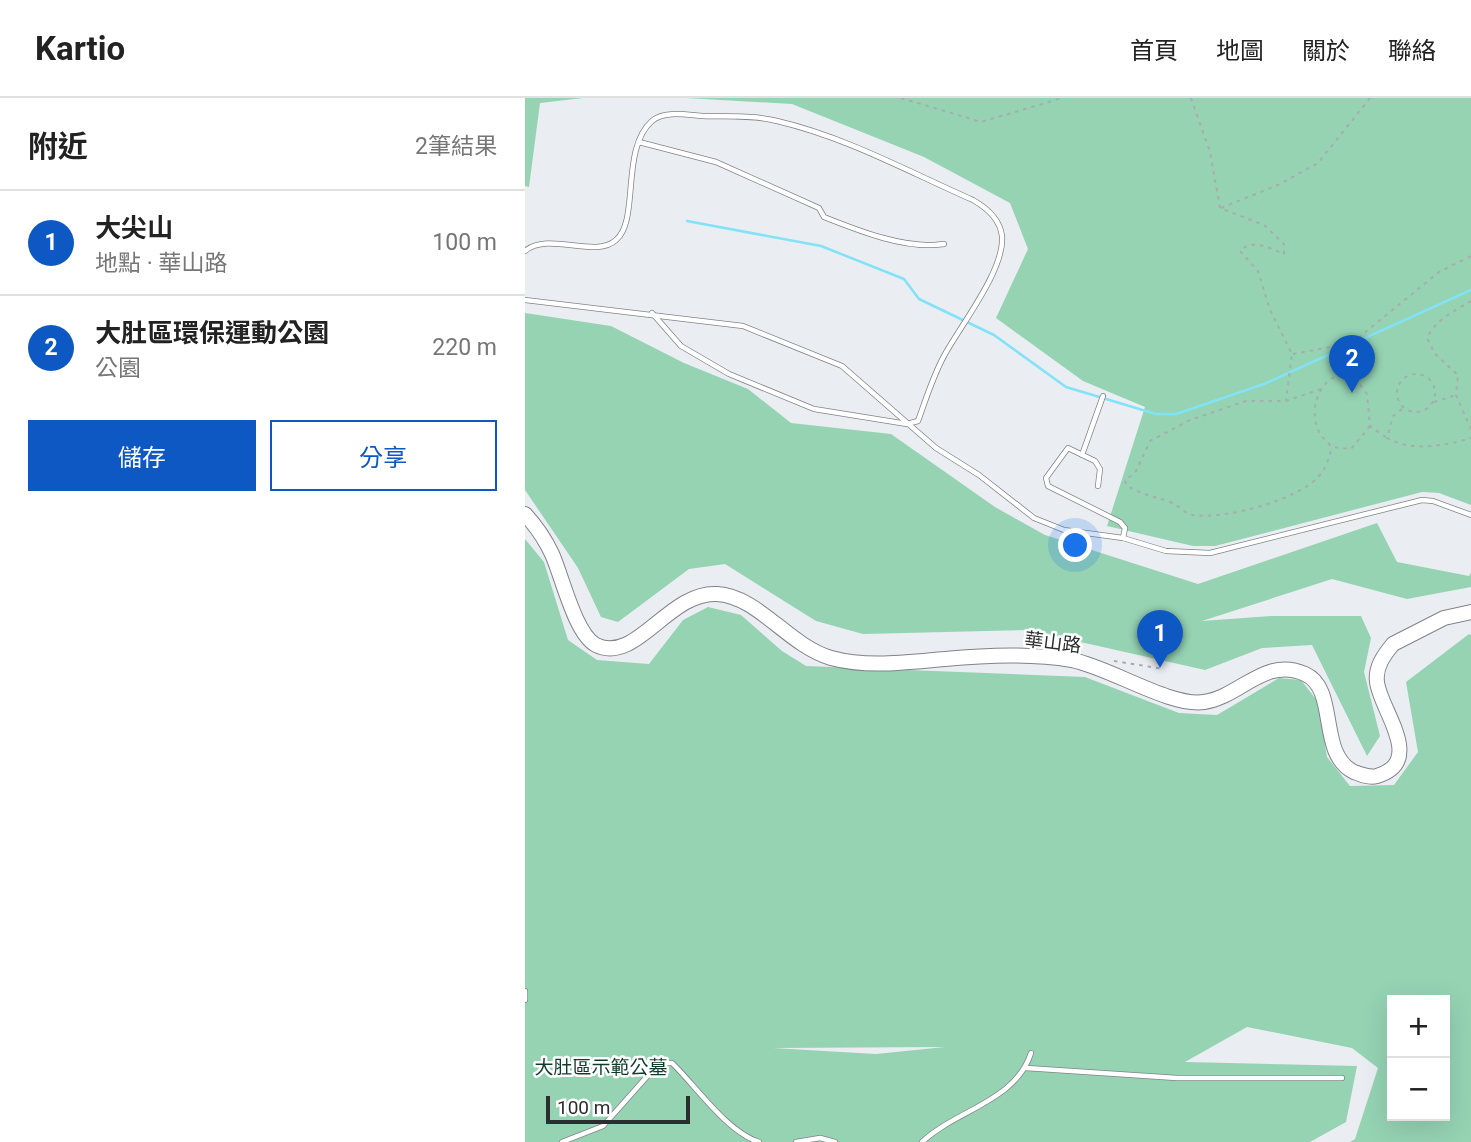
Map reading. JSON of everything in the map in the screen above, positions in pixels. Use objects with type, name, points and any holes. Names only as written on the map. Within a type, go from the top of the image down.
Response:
[{"type":"street","name":"華山路","points":[[525,514],[544,537],[586,637],[606,648],[617,649],[637,639],[685,600],[698,595],[717,593],[734,597],[751,607],[806,648],[839,660],[882,664],[1016,656],[1073,660],[1196,702],[1221,696],[1265,672],[1288,669],[1313,680],[1321,692],[1336,756],[1347,768],[1364,776],[1376,776],[1389,769],[1398,759],[1400,744],[1377,684],[1380,662],[1387,651],[1393,644],[1444,618],[1471,612]]},
{"type":"lane","points":[[525,251],[542,244],[603,246],[614,242],[624,230],[634,154],[639,142],[651,121],[675,114],[774,120],[829,135],[973,200],[989,211],[1002,235],[998,257],[943,358],[918,421],[907,424],[814,409],[741,379],[681,346],[652,313]]},
{"type":"lane","points":[[639,142],[735,170],[819,208],[824,217],[844,225],[930,246],[944,244]]},
{"type":"lane","points":[[525,300],[652,313],[743,326],[842,366],[907,424],[1034,518],[1064,530],[1123,538],[1166,551],[1210,553],[1422,500],[1433,501],[1471,515]]},
{"type":"lane","points":[[1082,455],[1103,396]]},
{"type":"lane","points":[[1098,486],[1100,469],[1095,461],[1068,448],[1047,478],[1048,486],[1120,522],[1125,528],[1123,538]]},
{"type":"lane","points":[[525,991],[525,1000]]},
{"type":"lane","points":[[922,1142],[1014,1084],[1026,1069],[1031,1053]]},
{"type":"lane","points":[[562,1142],[603,1126],[659,1063],[672,1063],[720,1115],[746,1138],[759,1142]]},
{"type":"lane","points":[[1026,1069],[1177,1078],[1342,1078]]},
{"type":"lane","points":[[796,1142],[820,1138],[835,1142]]},
{"type":"path","points":[[901,98],[981,122],[1062,98]]},
{"type":"path","points":[[1192,98],[1210,152],[1220,208]]},
{"type":"path","points":[[1220,208],[1278,186],[1318,163],[1370,98]]},
{"type":"path","points":[[1220,208],[1264,225],[1284,244],[1284,254],[1256,244],[1245,246],[1240,251],[1258,271],[1270,310],[1292,354],[1286,401]]},
{"type":"path","points":[[1292,354],[1352,343],[1439,272],[1471,256]]},
{"type":"path","points":[[1471,301],[1441,319],[1431,329],[1427,338],[1435,354],[1458,375],[1456,395],[1471,429]]},
{"type":"path","points":[[1419,374],[1432,382],[1436,395],[1433,402],[1423,412],[1409,412],[1403,408],[1396,395],[1397,388],[1405,377],[1419,374]]},
{"type":"path","points":[[1321,389],[1316,404],[1317,427],[1332,447],[1351,449],[1370,426],[1367,394],[1354,377],[1335,376],[1321,389],[1286,401],[1246,401],[1208,413],[1155,438],[1145,447],[1136,471],[1125,480],[1126,485],[1143,496],[1168,501],[1188,515],[1206,517],[1234,513],[1296,492],[1318,478],[1328,463],[1332,447]]},
{"type":"path","points":[[1433,402],[1456,395]]},
{"type":"path","points":[[1387,438],[1393,416],[1403,408]]},
{"type":"path","points":[[1370,426],[1387,438],[1411,446],[1471,438]]},
{"type":"path","points":[[1109,660],[1164,668]]},
{"type":"green space","points":[[525,98],[583,98],[540,103],[529,187],[525,186]]},
{"type":"green space","points":[[686,98],[1471,98],[1471,505],[1439,493],[1422,492],[1215,546],[1193,546],[1107,526],[1145,407],[1083,381],[996,318],[1028,249],[1010,203],[924,157],[792,104]]},
{"type":"green space","points":[[525,313],[611,326],[684,363],[748,389],[791,423],[891,434],[995,507],[1045,535],[1198,584],[1377,523],[1397,562],[1469,576],[1471,573],[1471,587],[1407,599],[1332,579],[1202,621],[1271,616],[1361,616],[1371,638],[1364,672],[1380,736],[1367,756],[1312,645],[1262,648],[1205,670],[1027,630],[863,634],[816,621],[725,564],[689,569],[618,622],[601,617],[578,568],[525,490]]},
{"type":"green space","name":"大肚區示範公墓","points":[[525,539],[544,562],[568,640],[597,660],[649,664],[683,620],[708,607],[741,615],[782,651],[806,666],[1085,677],[1179,713],[1217,715],[1279,678],[1301,680],[1318,702],[1327,757],[1350,786],[1394,785],[1418,752],[1406,682],[1471,635],[1471,1142],[1350,1142],[1355,1139],[1378,1068],[1352,1048],[1247,1027],[1185,1062],[1357,1066],[1346,1122],[1310,1142],[525,1142]],"holes":[[[945,1047],[876,1054],[773,1048]]]},
{"type":"waterway","points":[[687,221],[821,246],[904,279],[919,299],[994,335],[1066,387],[1156,414],[1176,414],[1264,384],[1471,290]]},
{"type":"place","name":"大肚區環保運動公園","points":[[1352,393]]},
{"type":"place","name":"大尖山","points":[[1160,668]]}]
